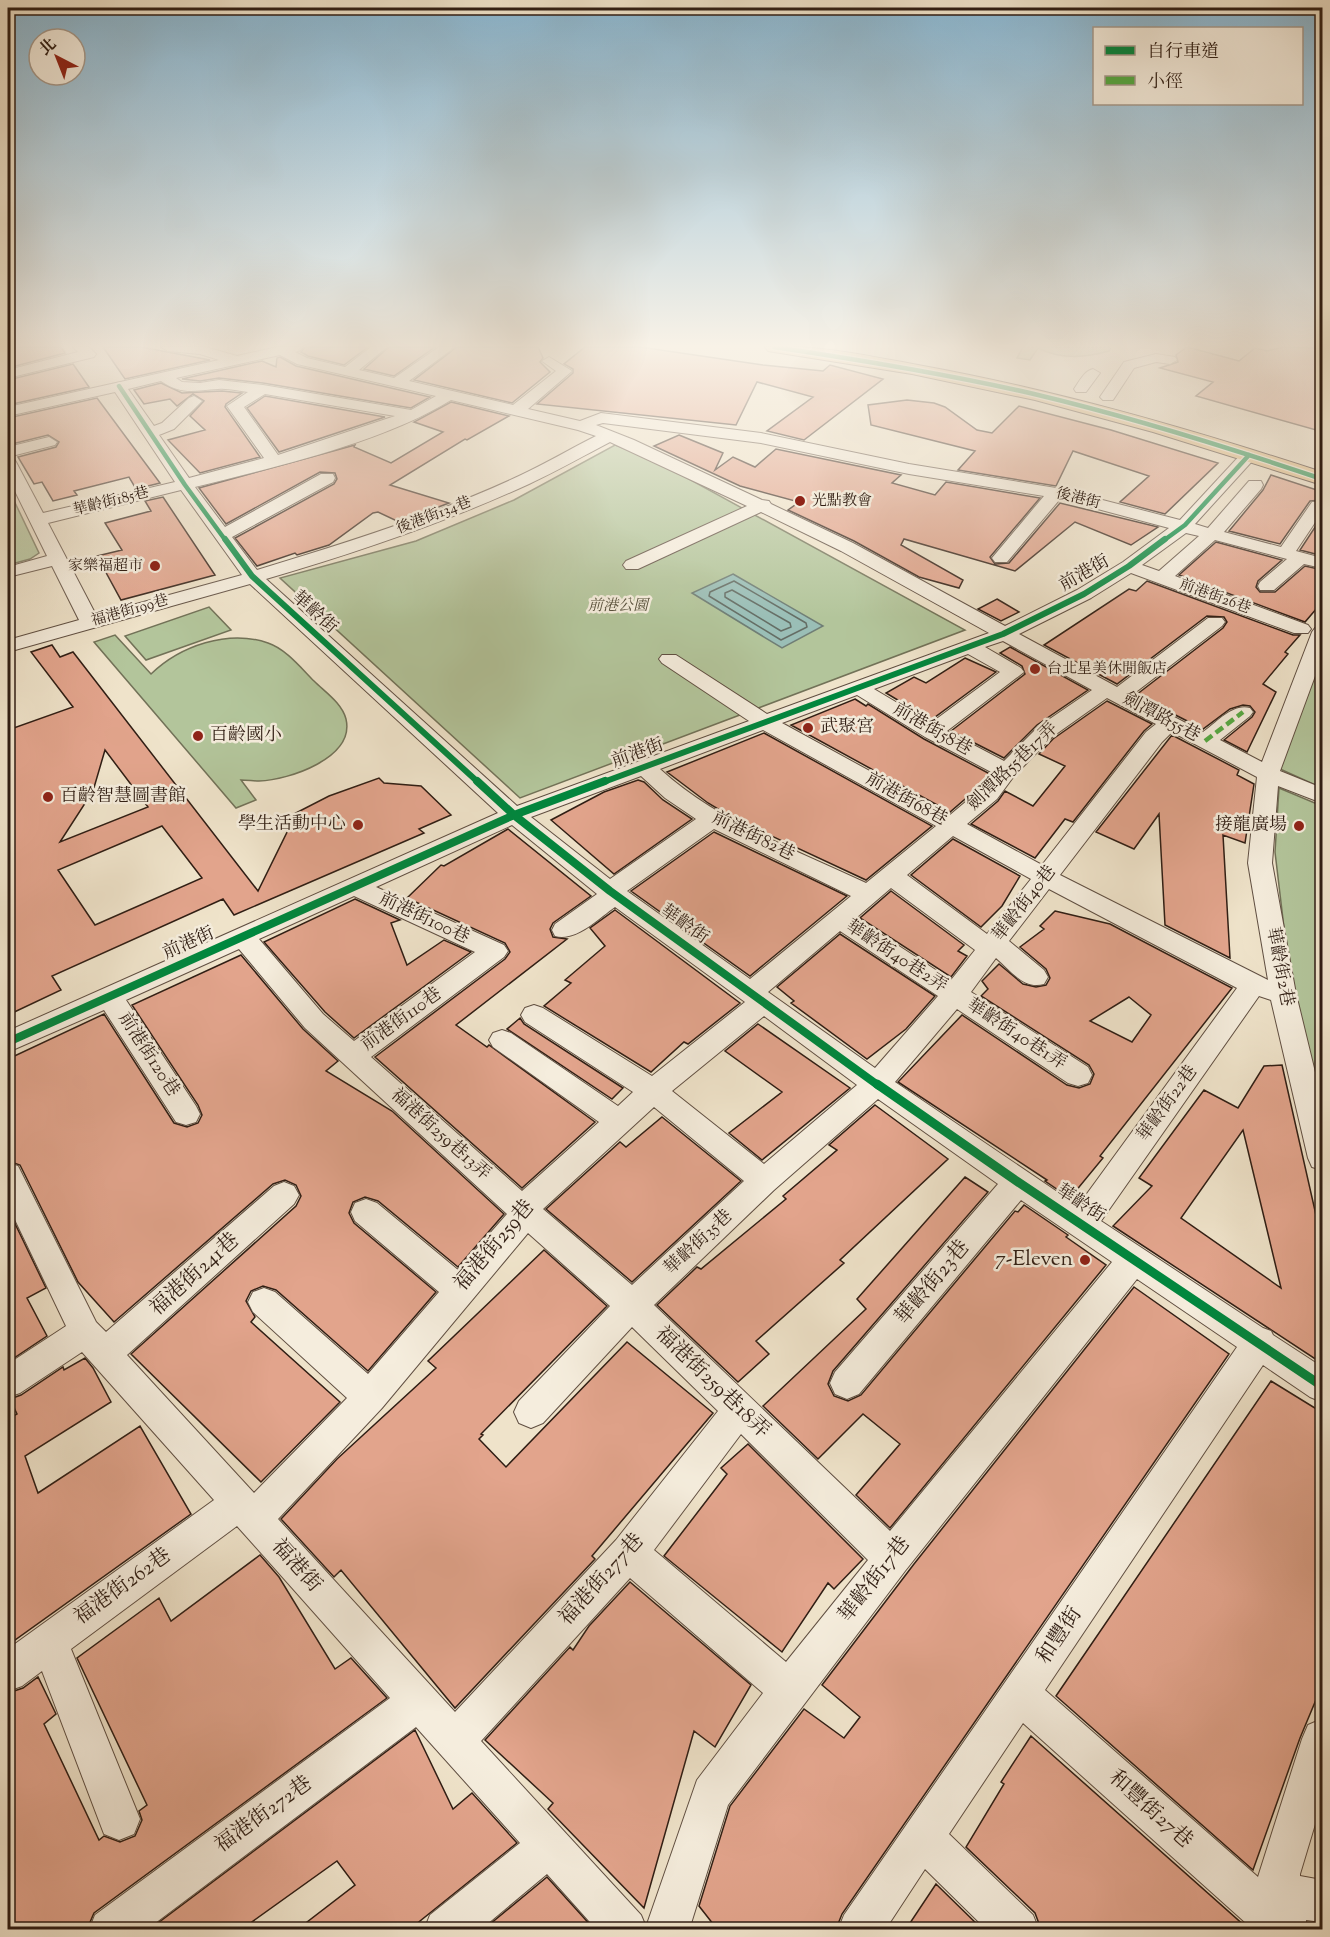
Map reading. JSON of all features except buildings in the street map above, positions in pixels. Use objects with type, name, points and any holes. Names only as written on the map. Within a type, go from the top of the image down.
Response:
[{"type":"main road","points":[[1188,437],[1323,479]]},
{"type":"main road","points":[[1253,437],[1262,440]]},
{"type":"street","name":"華齡街","points":[[153,437],[252,576],[514,815],[610,891],[877,1084],[1018,1182],[1083,1223],[1323,1386]]},
{"type":"street","points":[[257,437],[274,461]]},
{"type":"street","name":"華齡街185巷","points":[[37,520],[185,485],[352,437]]},
{"type":"street","name":"後港街134巷","points":[[252,576],[419,523],[514,485],[604,437]]},
{"type":"street","name":"後港街","points":[[614,437],[764,505],[847,547],[1004,634]]},
{"type":"street","name":"後港街","points":[[756,437],[909,469],[1056,493],[1323,563]]},
{"type":"street","points":[[8,452],[50,442]]},
{"type":"street","name":"前港街","points":[[8,1042],[514,815],[1004,634],[1084,594],[1129,566],[1185,525],[1249,455]]},
{"type":"street","points":[[8,462],[90,622]]},
{"type":"street","points":[[222,535],[327,478]]},
{"type":"street","points":[[1162,578],[1213,533],[1255,485]]},
{"type":"street","points":[[1001,558],[1056,493]]},
{"type":"street","points":[[632,565],[764,505]]},
{"type":"street","points":[[1267,586],[1294,555],[1318,506]]},
{"type":"street","points":[[8,572],[57,559]]},
{"type":"street","name":"前港街26巷","points":[[1129,566],[1301,629]]},
{"type":"street","name":"福港街199巷","points":[[8,646],[252,576]]},
{"type":"street","name":"劍潭路55巷17弄","points":[[839,919],[989,794],[1006,771],[1045,732],[1112,692],[1215,622]]},
{"type":"street","name":"華齡街2巷","points":[[1323,632],[1268,774],[1260,863],[1283,994],[1323,1158]]},
{"type":"street","name":"劍潭路55巷","points":[[1004,634],[1268,774],[1323,796]]},
{"type":"street","points":[[932,732],[1014,672],[970,647]]},
{"type":"street","name":"前港街68巷","points":[[669,659],[766,723],[1045,877],[1253,985],[1283,994]]},
{"type":"street","name":"前港街58巷","points":[[859,688],[932,732],[1006,771]]},
{"type":"street","points":[[1206,741],[1243,712]]},
{"type":"street","name":"華齡街40巷","points":[[877,1084],[954,995],[1154,737],[1170,723]]},
{"type":"street","name":"前港街82巷","points":[[646,768],[673,793],[712,819],[868,894]]},
{"type":"street","points":[[564,930],[608,900],[610,891],[712,819]]},
{"type":"street","points":[[890,875],[1035,976]]},
{"type":"street","name":"前港街100巷","points":[[353,886],[495,951]]},
{"type":"street","name":"福港街259巷","points":[[246,1511],[370,1397],[526,1213],[534,1198],[758,996],[839,919]]},
{"type":"street","name":"華齡街40巷2弄","points":[[839,919],[954,995]]},
{"type":"street","name":"前港街110巷","points":[[243,936],[314,1021],[353,1056],[495,951]]},
{"type":"street","name":"華齡街22巷","points":[[1083,1223],[1253,985]]},
{"type":"street","name":"華齡街40巷1弄","points":[[954,995],[1078,1075]]},
{"type":"street","name":"前港街120巷","points":[[110,996],[186,1114]]},
{"type":"street","points":[[534,1015],[653,1091],[765,1181]]},
{"type":"street","points":[[502,1040],[620,1122]]},
{"type":"street","name":"福港街259巷13弄","points":[[353,1056],[526,1213]]},
{"type":"street","name":"華齡街35巷","points":[[531,1412],[632,1305],[765,1181],[877,1084]]},
{"type":"street","name":"福港街","points":[[8,1175],[95,1343],[453,1741],[626,1929]]},
{"type":"street","name":"華齡街23巷","points":[[847,1383],[1018,1182]]},
{"type":"street","name":"福港街241巷","points":[[8,1382],[95,1343],[284,1195]]},
{"type":"street","points":[[366,1212],[459,1290]]},
{"type":"street","name":"福港街259巷18弄","points":[[526,1213],[632,1305],[892,1558]]},
{"type":"street","name":"華齡街17巷","points":[[667,1929],[711,1794],[789,1689],[892,1558],[1134,1259]]},
{"type":"street","points":[[264,1302],[370,1397]]},
{"type":"street","name":"和豐街","points":[[859,1929],[1260,1342]]},
{"type":"street","name":"福港街277巷","points":[[453,1741],[629,1553],[739,1410]]},
{"type":"street","name":"福港街262巷","points":[[8,1670],[246,1511]]},
{"type":"street","points":[[629,1553],[789,1689]]},
{"type":"street","points":[[49,1641],[119,1819]]},
{"type":"street","name":"和豐街27巷","points":[[1020,1694],[1262,1909],[1284,1914],[1323,1901]]},
{"type":"street","name":"福港街272巷","points":[[110,1929],[419,1701]]},
{"type":"street","points":[[1284,1914],[1279,1874],[1323,1739]]},
{"type":"street","points":[[923,1838],[1018,1929]]},
{"type":"street","points":[[445,1929],[549,1846]]},
{"type":"green space","name":"前港公園","points":[[615,445],[656,461],[965,630],[520,798],[280,578],[416,541],[514,500]]},
{"type":"green space","points":[[8,488],[39,553],[30,559],[8,565]]},
{"type":"green space","points":[[209,607],[231,630],[146,660],[125,636]]},
{"type":"green space","points":[[115,635],[151,674],[176,655],[205,643],[237,638],[268,643],[287,654],[337,703],[346,719],[346,733],[340,745],[330,755],[302,771],[272,780],[241,780],[256,800],[236,808],[94,642]]},
{"type":"green space","points":[[1322,651],[1322,788],[1280,769]]},
{"type":"green space","points":[[1279,788],[1322,806],[1322,1109],[1292,995],[1275,852]]},
{"type":"water","points":[[733,574],[823,626],[782,648],[692,593]]},
{"type":"marked path","points":[[1205,741],[1243,712]]},
{"type":"cycle path","points":[[153,437],[252,576],[514,815],[610,891],[877,1084],[1018,1182],[1322,1386]]},
{"type":"cycle path","points":[[1191,437],[1322,479]]},
{"type":"cycle path","points":[[8,1042],[514,815],[1003,634],[1084,594],[1129,566],[1185,525],[1249,455]]},
{"type":"place","name":"光點教會","points":[[800,501]]},
{"type":"place","name":"家樂福超市","points":[[155,566]]},
{"type":"place","name":"台北星美休閒飯店","points":[[1035,669]]},
{"type":"place","name":"武聚宮","points":[[808,728]]},
{"type":"place","name":"百齡國小","points":[[198,736]]},
{"type":"place","name":"百齡智慧圖書館","points":[[48,797]]},
{"type":"place","name":"學生活動中心","points":[[358,825]]},
{"type":"place","name":"接龍廣場","points":[[1299,826]]},
{"type":"place","name":"7-Eleven","points":[[1085,1260]]}]
